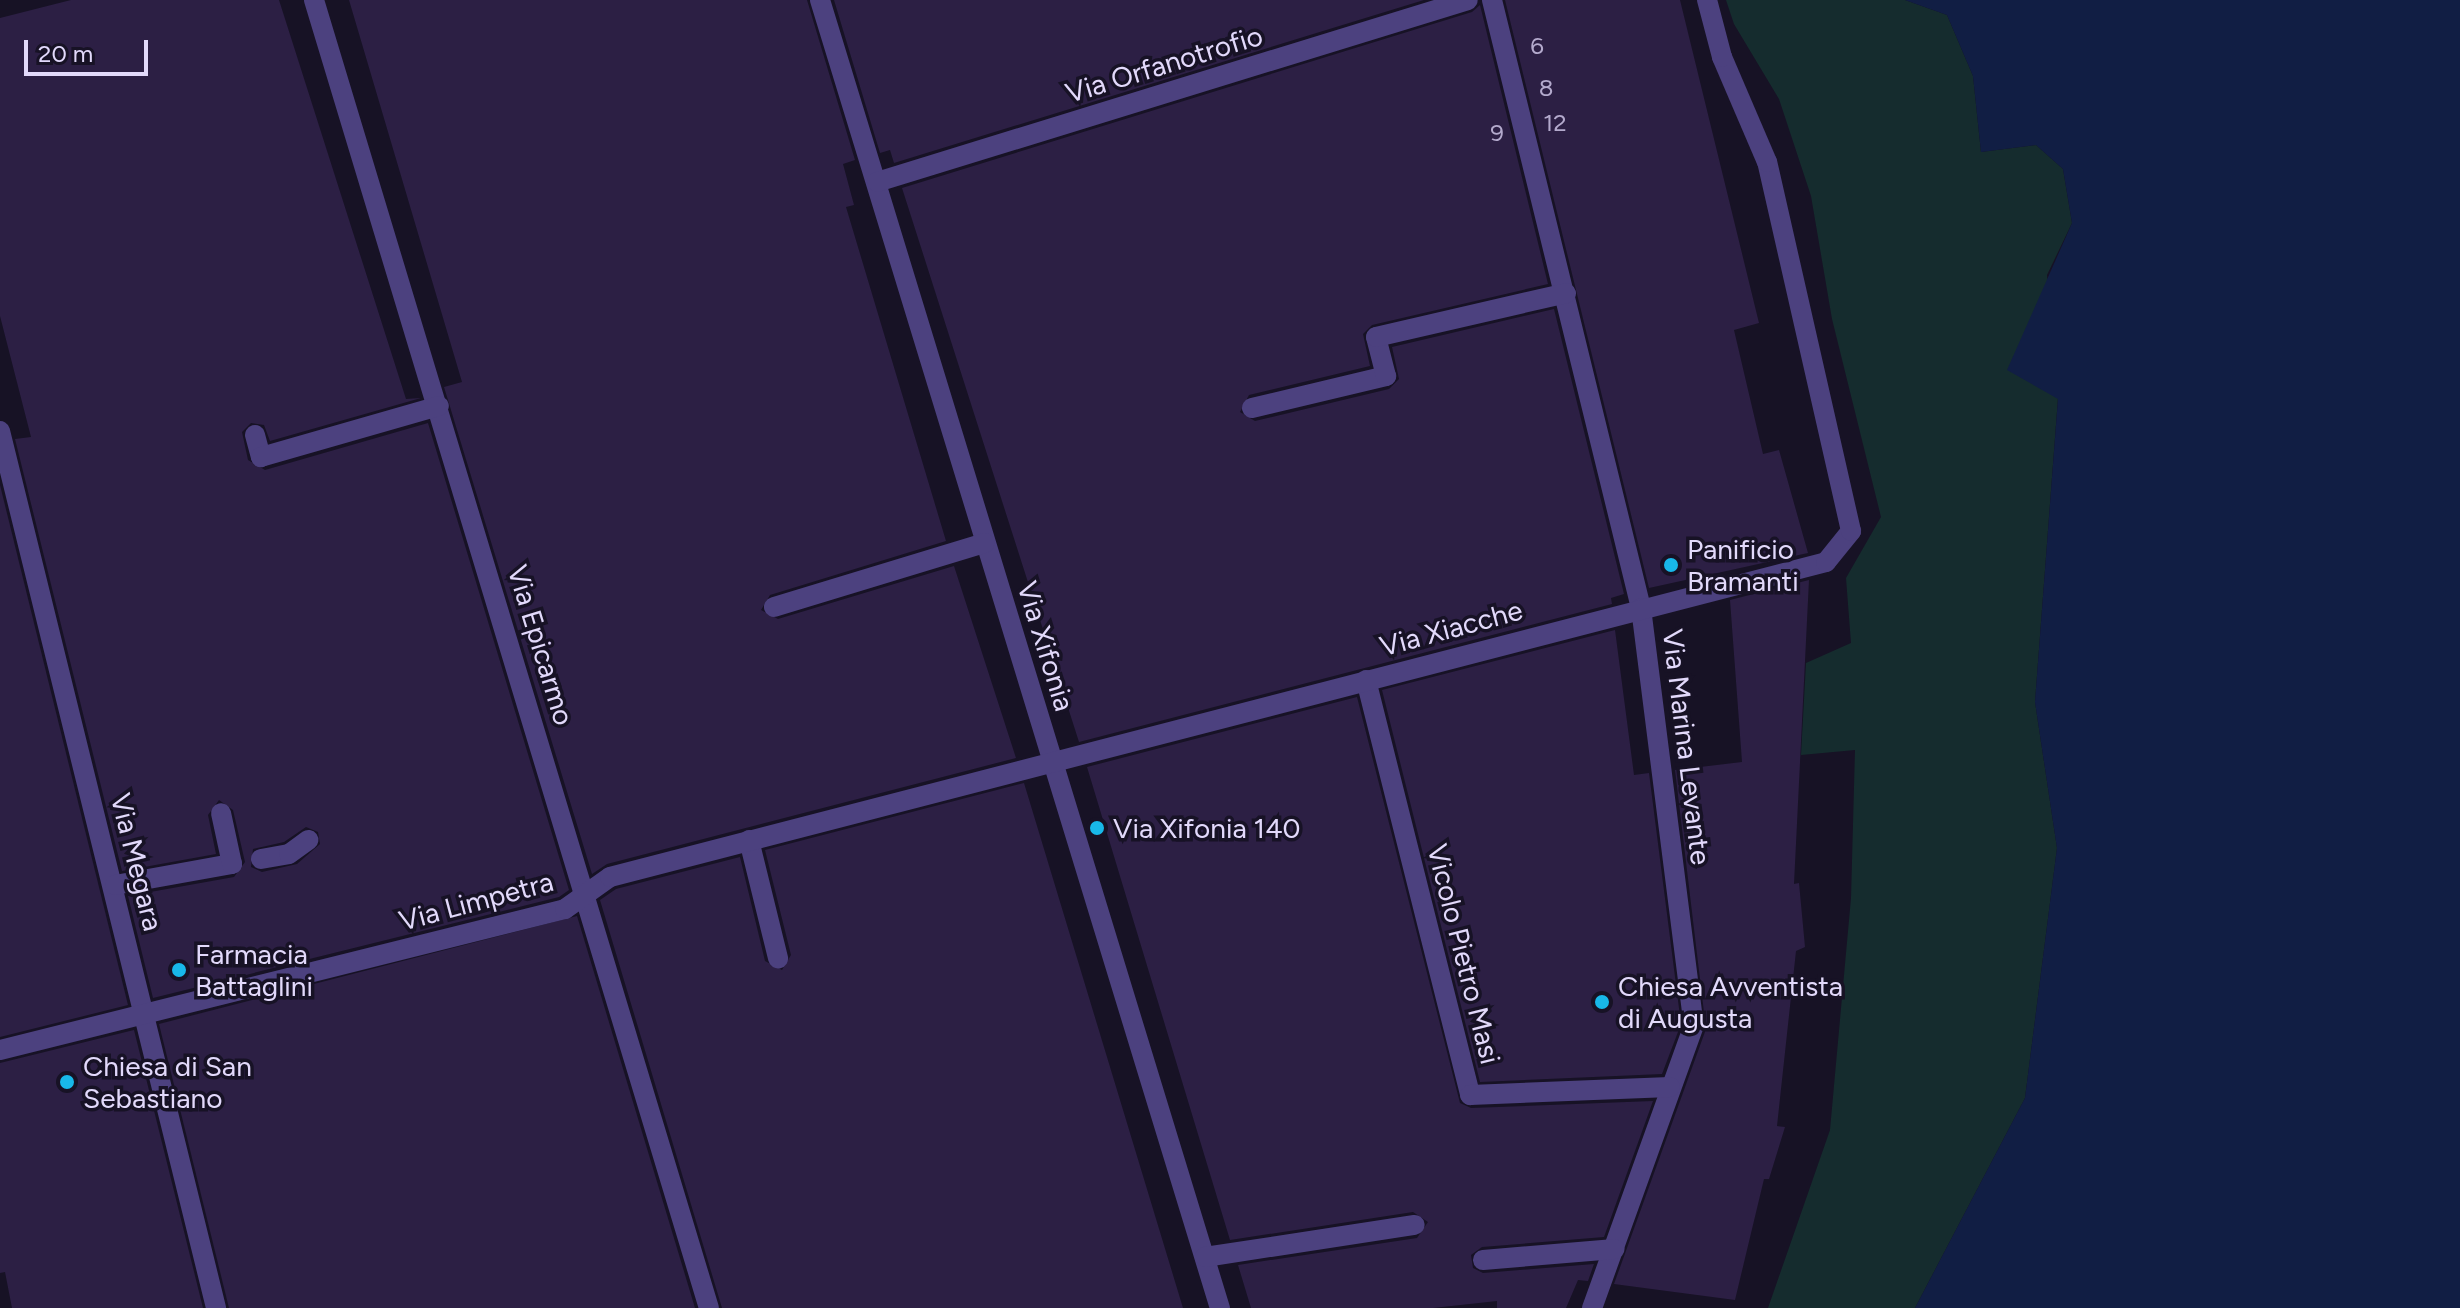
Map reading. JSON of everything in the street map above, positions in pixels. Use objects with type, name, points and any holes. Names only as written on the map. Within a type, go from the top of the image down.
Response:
[{"type":"street","name":"Via Epicarmo","points":[[314,0],[587,893],[709,1308]]},
{"type":"street","name":"Via Xifonia","points":[[820,0],[1220,1308]]},
{"type":"street","name":"Via Orfanotrofio","points":[[877,182],[1468,0]]},
{"type":"street","name":"Via Marina Levante","points":[[1492,0],[1641,608],[1694,1025],[1592,1308]]},
{"type":"street","name":"Via Xiacche","points":[[1052,762],[1826,562],[1851,531],[1767,162],[1722,57],[1707,0]]},
{"type":"street","points":[[1252,408],[1386,376],[1376,337],[1566,293]]},
{"type":"street","points":[[255,435],[261,457],[439,406]]},
{"type":"street","name":"Via Megara","points":[[0,431],[115,885],[216,1308]]},
{"type":"street","points":[[774,607],[984,543]]},
{"type":"street","name":"Vicolo Pietro Masi","points":[[1366,680],[1470,1095],[1670,1087]]},
{"type":"street","name":"Via Limpetra","points":[[0,1050],[565,909],[610,877],[1052,762]]},
{"type":"street","points":[[221,813],[246,861]]},
{"type":"street","points":[[115,885],[289,854],[308,840]]},
{"type":"street","points":[[749,840],[778,958]]},
{"type":"street","points":[[1205,1257],[1415,1225]]},
{"type":"street","points":[[1483,1260],[1615,1249]]},
{"type":"green space","points":[[1726,0],[1905,0],[1947,15],[1973,76],[1981,152],[2036,145],[2063,169],[2072,223],[2047,275],[2058,398],[2035,702],[2057,848],[2025,1098],[1915,1308],[1768,1308],[1830,1130],[1851,898],[1855,750],[1801,755],[1806,663],[1851,643],[1846,578],[1881,517],[1832,319],[1811,196],[1779,99],[1734,24]]},
{"type":"water","points":[[1905,0],[2460,0],[2460,1308],[1915,1308],[2025,1098],[2057,848],[2035,702],[2058,399],[2007,370],[2072,223],[2063,169],[2036,145],[1981,152],[1973,76],[1947,15]]},
{"type":"building","points":[[71,0],[279,0],[406,399],[421,398],[270,441],[264,425],[251,423],[242,432],[248,460],[265,470],[428,423],[569,890],[559,897],[153,998],[128,896],[234,877],[245,862],[233,810],[219,800],[208,815],[216,854],[122,871],[15,439],[31,437],[0,316],[0,18]],"holes":[[[306,827],[318,832],[320,844],[297,864],[262,872],[251,867],[253,849],[284,842]]]},
{"type":"building","points":[[349,0],[807,0],[855,160],[843,164],[854,205],[846,207],[946,541],[770,595],[761,610],[778,619],[954,566],[1016,758],[607,864],[592,874],[444,387],[462,382]]},
{"type":"building","points":[[834,0],[1424,0],[894,163],[890,150],[880,153]]},
{"type":"building","points":[[1505,0],[1680,0],[1759,323],[1734,330],[1763,454],[1779,450],[1808,553],[1649,588]]},
{"type":"building","points":[[1480,5],[1548,284],[1372,325],[1363,334],[1370,366],[1249,395],[1240,412],[1255,421],[1389,389],[1399,379],[1392,347],[1554,309],[1624,594],[1611,598],[1612,604],[1079,742],[902,188],[1472,12]]},
{"type":"building","points":[[0,485],[128,1005],[0,1037]]},
{"type":"building","points":[[1809,580],[1794,884],[1799,883],[1805,947],[1796,951],[1777,1126],[1785,1127],[1769,1179],[1764,1179],[1735,1300],[1614,1284],[1706,1029],[1675,770],[1742,762],[1730,600]]},
{"type":"building","points":[[1615,630],[1634,775],[1649,773],[1681,1024],[1662,1074],[1480,1082],[1382,690]]},
{"type":"building","points":[[1357,697],[1460,1103],[1471,1108],[1653,1101],[1604,1237],[1482,1247],[1471,1255],[1473,1268],[1483,1273],[1594,1264],[1588,1281],[1578,1280],[1566,1308],[1497,1308],[1497,1301],[1433,1308],[1251,1308],[1238,1265],[1417,1238],[1428,1222],[1413,1212],[1230,1240],[1087,767]]},
{"type":"building","points":[[1024,783],[1183,1308],[722,1308],[600,900],[616,889],[740,857],[765,961],[782,970],[791,955],[765,850]]},
{"type":"building","points":[[577,916],[695,1308],[229,1308],[159,1024]]},
{"type":"building","points":[[134,1030],[203,1308],[12,1308],[5,1272],[0,1273],[0,1063]]},
{"type":"place","name":"Panificio Bramanti","points":[[1671,565]]},
{"type":"place","name":"Via Xifonia 140","points":[[1097,828]]},
{"type":"place","name":"Farmacia Battaglini","points":[[179,970]]},
{"type":"place","name":"Chiesa Avventista di Augusta","points":[[1602,1002]]},
{"type":"place","name":"Chiesa di San Sebastiano","points":[[67,1082]]}]
